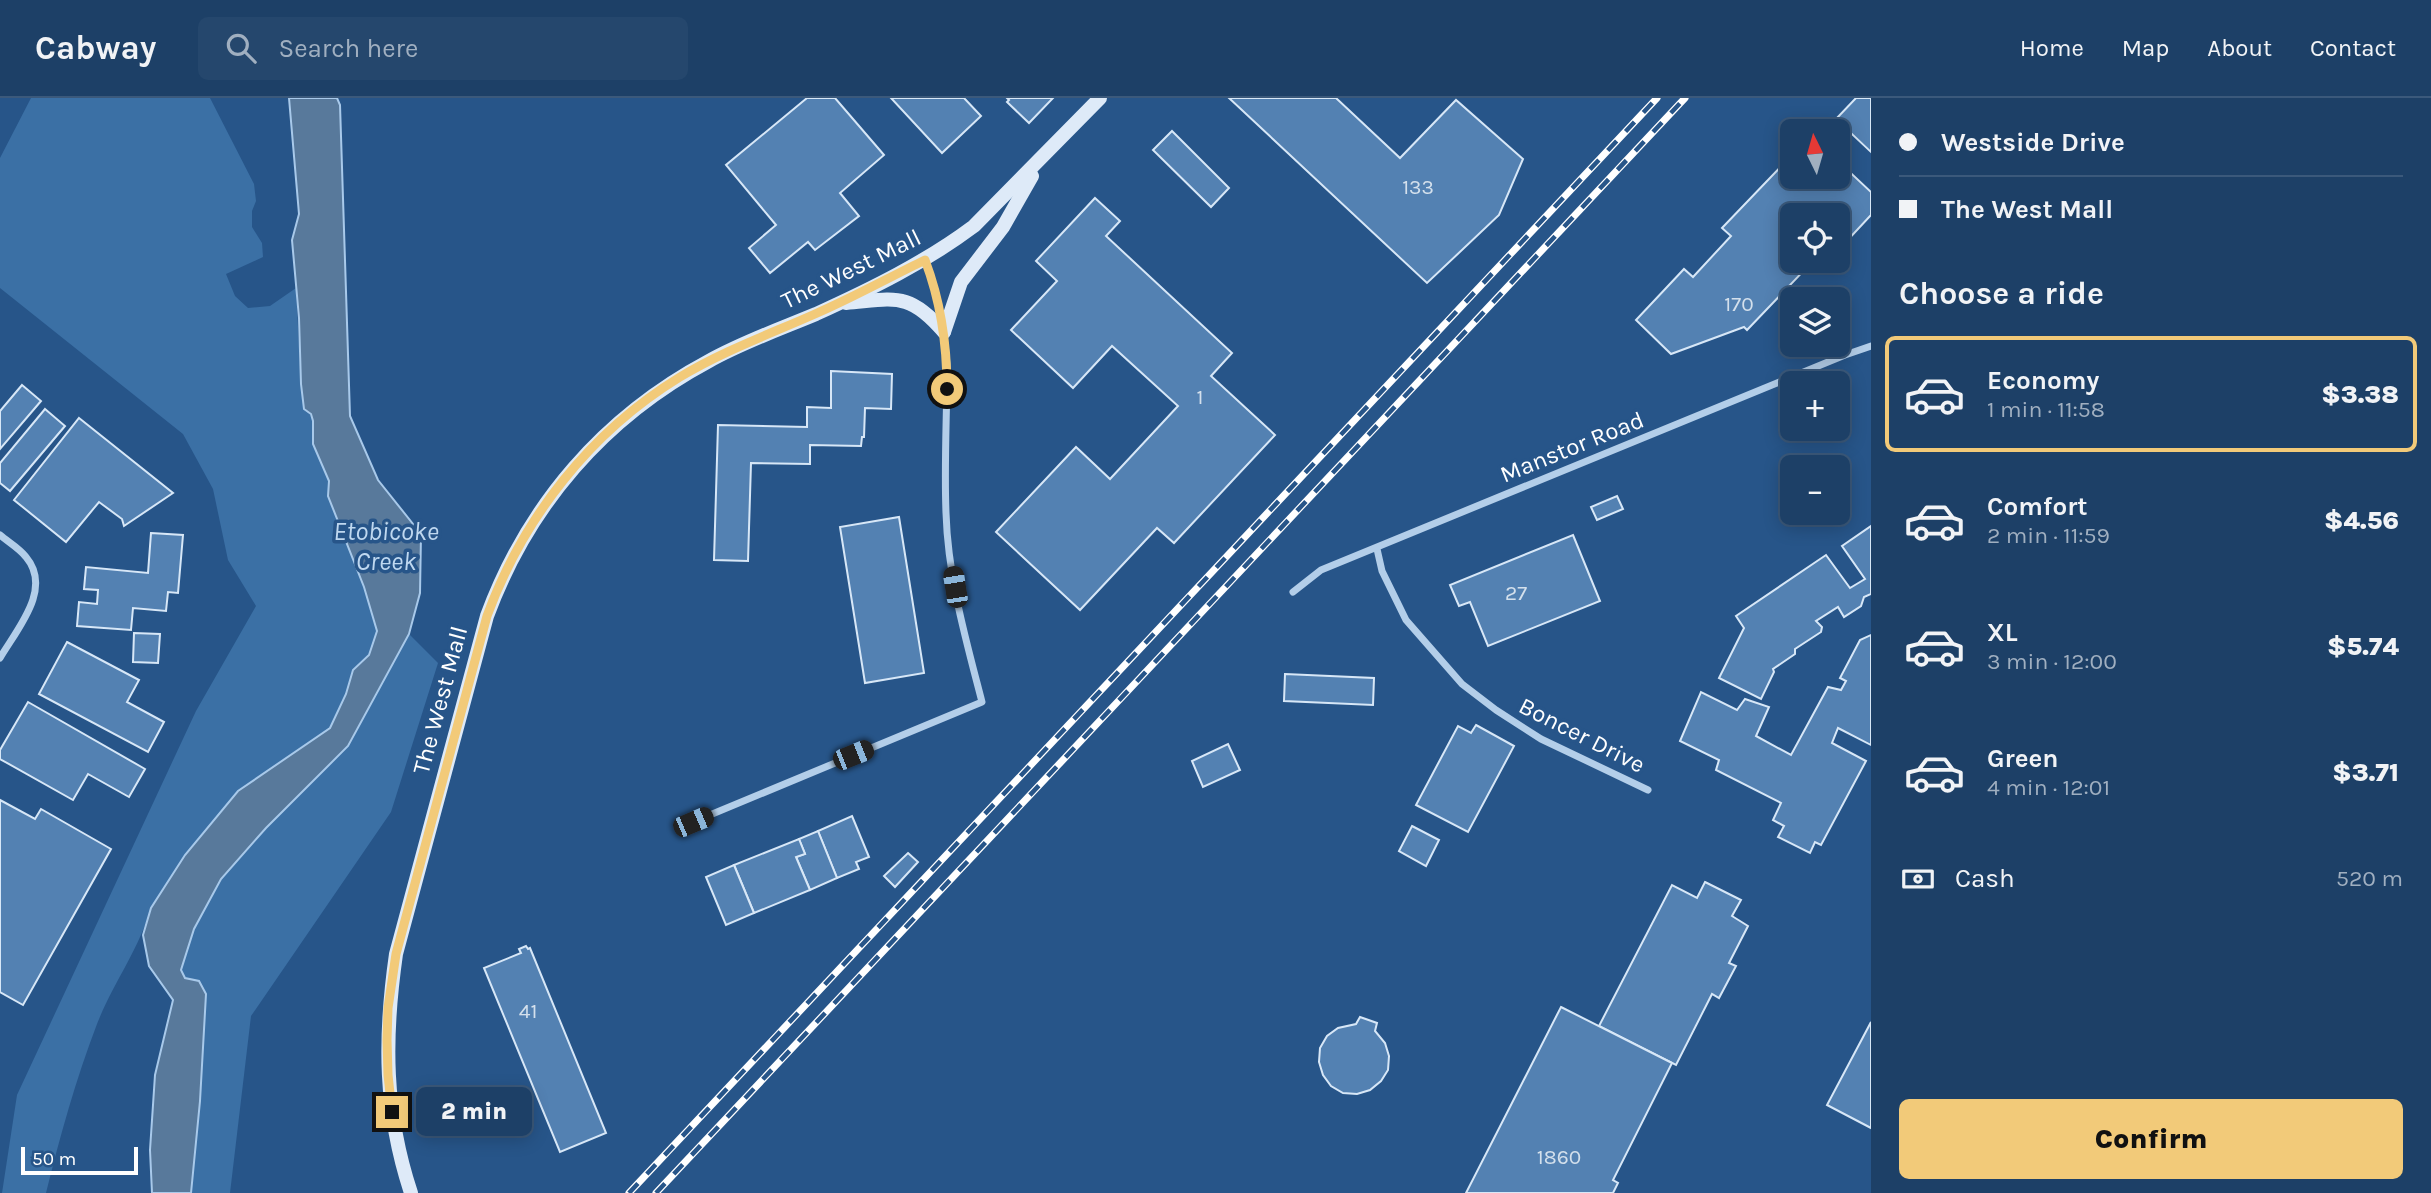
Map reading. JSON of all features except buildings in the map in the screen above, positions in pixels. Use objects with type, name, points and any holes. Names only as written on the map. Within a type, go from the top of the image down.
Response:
[{"type":"main road","name":"The West Mall","points":[[411,1193],[395,1131],[388,1075],[388,1008],[396,954],[487,616],[524,535],[555,489],[589,450],[634,409],[711,360],[837,304],[925,260],[974,226],[1042,160],[1100,98]]},
{"type":"main road","points":[[944,332],[961,282],[1003,227],[1042,160]]},
{"type":"main road","points":[[837,304],[893,299],[912,303],[932,318],[944,332]]},
{"type":"street","points":[[693,822],[982,702],[958,608],[947,528],[947,364],[944,332],[932,278],[925,260]]},
{"type":"street","name":"Manstor Road","points":[[1293,592],[1321,570],[1871,346]]},
{"type":"street","points":[[0,535],[27,558],[36,580],[32,604],[0,658]]},
{"type":"street","name":"Boncer Drive","points":[[1377,549],[1382,571],[1406,620],[1462,684],[1541,739],[1648,790]]},
{"type":"shaded area","points":[[31,98],[210,98],[254,184],[256,201],[252,211],[252,227],[262,243],[263,257],[226,274],[235,296],[248,308],[270,306],[296,288],[301,384],[313,421],[313,444],[329,481],[328,496],[364,587],[377,631],[369,655],[353,670],[346,694],[330,728],[274,766],[151,907],[140,938],[103,1009],[89,1045],[46,1193],[2,1193],[17,1095],[196,711],[256,606],[228,560],[213,489],[183,434],[0,288],[0,158]]},
{"type":"shaded area","points":[[409,634],[438,663],[391,812],[251,1016],[230,1193],[191,1193],[206,994],[185,978],[181,970],[194,929],[221,879],[266,828],[385,676]]},
{"type":"water","name":"Etobicoke Creek","points":[[289,98],[337,98],[340,105],[350,416],[378,480],[421,534],[420,593],[409,634],[348,746],[266,828],[221,879],[194,929],[181,970],[185,978],[199,981],[206,994],[191,1193],[152,1193],[150,1150],[155,1075],[173,1000],[149,966],[143,935],[151,908],[185,855],[238,791],[330,728],[346,694],[353,670],[369,655],[377,631],[364,587],[328,496],[329,481],[313,444],[311,414],[304,409],[292,240],[299,214]]},
{"type":"railway","points":[[629,1193],[1657,98]]},
{"type":"railway","points":[[656,1193],[1685,98]]},
{"type":"route","points":[[392,1112],[388,1075],[388,1008],[407,905],[487,616],[524,535],[555,489],[589,450],[634,409],[679,378],[711,360],[816,314],[925,260],[942,315],[947,389]]}]
